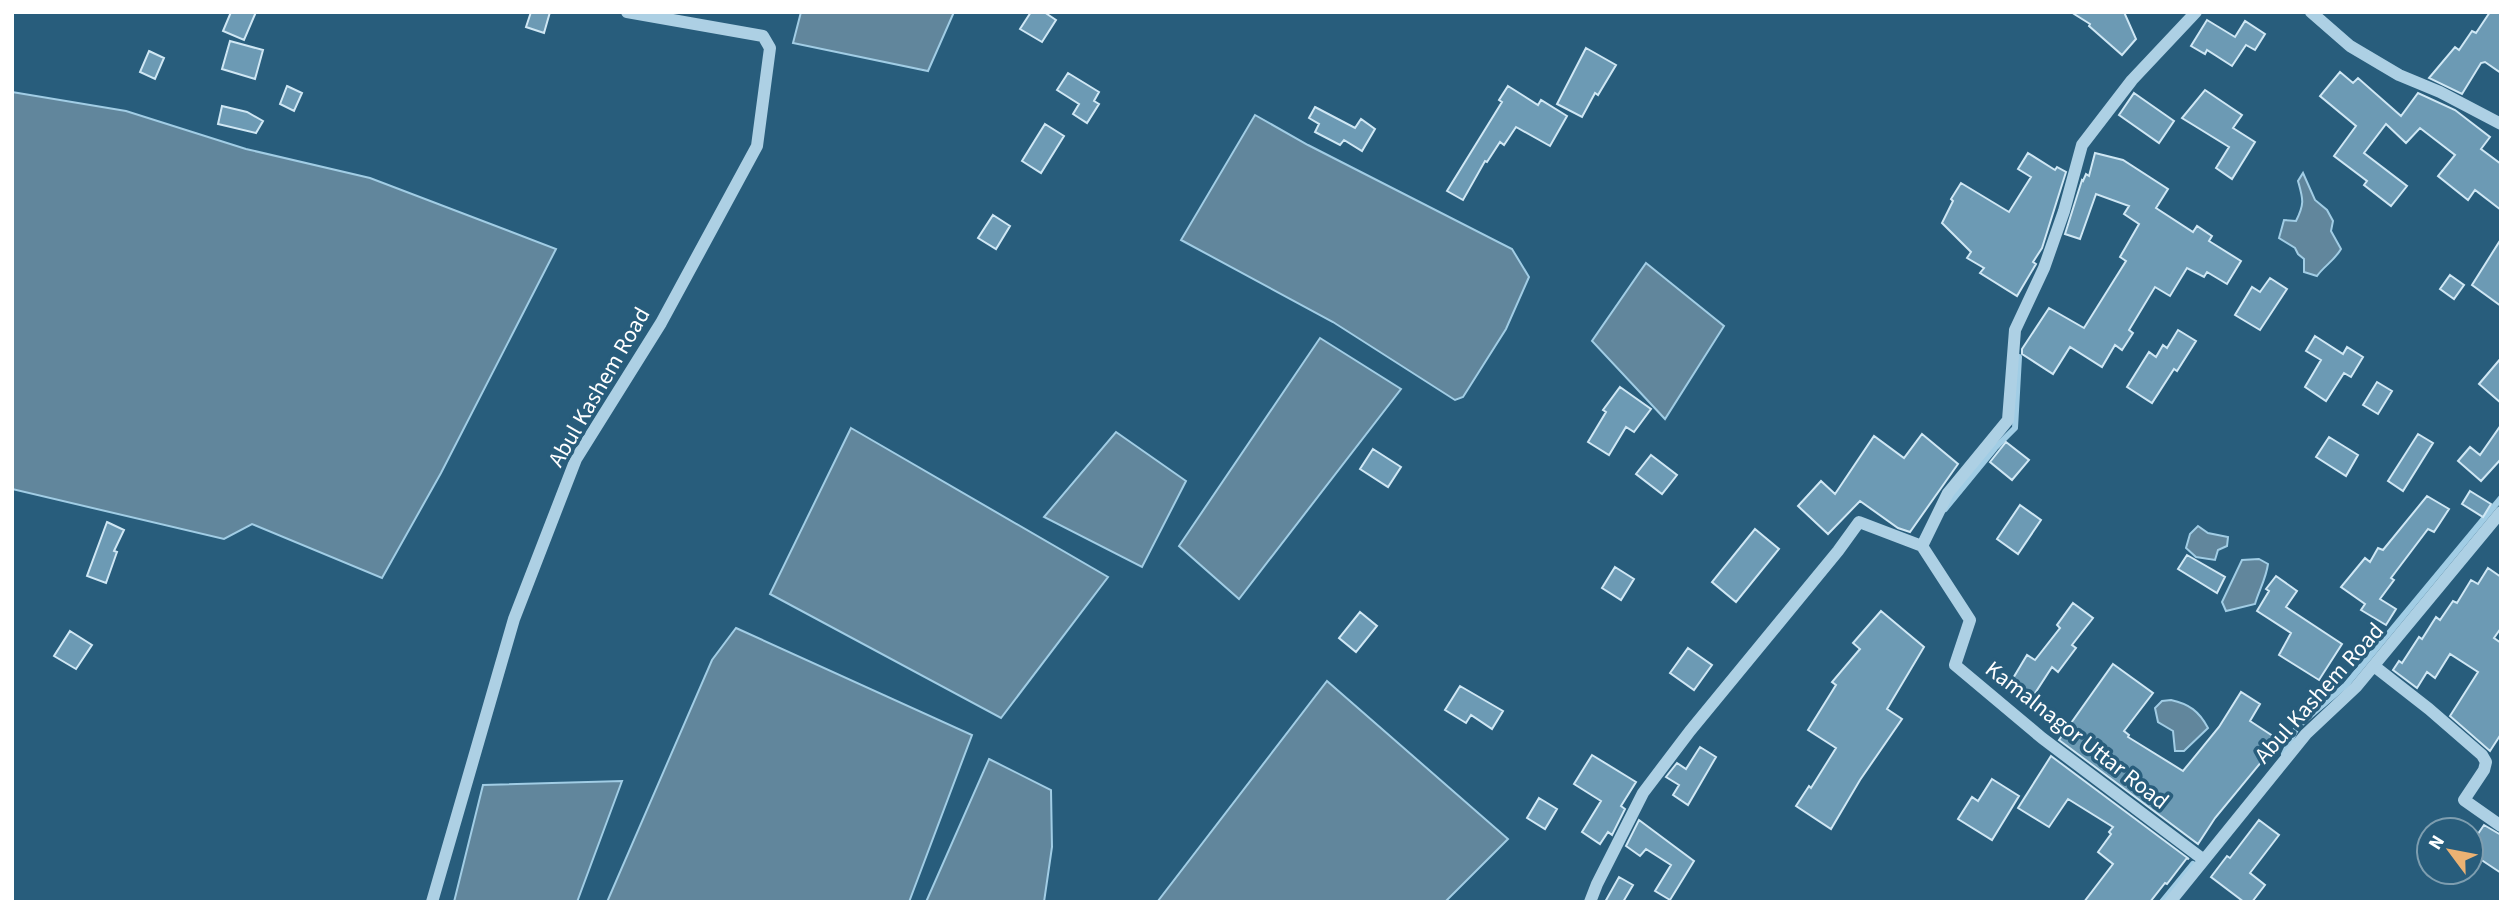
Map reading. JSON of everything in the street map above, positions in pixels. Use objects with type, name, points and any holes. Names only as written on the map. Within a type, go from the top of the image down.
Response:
[{"type":"street","name":"Abul Kashem Road","points":[[432,902],[514,619],[576,459],[661,323],[757,146],[770,47],[763,36],[627,12]]},
{"type":"street","points":[[1590,902],[1643,793],[1859,522],[1923,547],[1948,493],[2008,420],[2015,330],[2052,245],[2082,145],[2132,80],[2196,12]]},
{"type":"street","points":[[2311,12],[2350,46],[2501,124]]},
{"type":"street","name":"Abul Kashem Road","points":[[2170,902],[2306,734],[2356,687],[2501,512]]},
{"type":"street","name":"Kamalnagor Uttar Road","points":[[1923,547],[1970,620],[1955,665],[2042,738],[2204,860]]},
{"type":"street","points":[[2374,666],[2482,755],[2486,762],[2484,770],[2464,800],[2501,826]]},
{"type":"water","points":[[801,12],[954,12],[928,71],[793,43]]},
{"type":"water","points":[[12,92],[126,111],[246,149],[370,178],[556,249],[441,473],[382,578],[252,524],[224,539],[12,489]]},
{"type":"water","points":[[1255,115],[1512,249],[1529,277],[1506,329],[1463,397],[1455,400],[1333,322],[1181,240]]},
{"type":"water","points":[[2303,173],[2315,200],[2327,210],[2333,221],[2331,231],[2341,249],[2317,276],[2304,272],[2304,259],[2295,248],[2279,238],[2284,220],[2296,221],[2301,210],[2302,197],[2298,181]]},
{"type":"water","points":[[1646,263],[1724,326],[1665,419],[1592,341]]},
{"type":"water","points":[[1320,338],[1401,389],[1239,599],[1179,546]]},
{"type":"water","points":[[851,428],[1108,577],[1001,718],[770,594]]},
{"type":"water","points":[[1116,432],[1186,481],[1142,567],[1044,517]]},
{"type":"water","points":[[2198,526],[2208,533],[2228,537],[2227,546],[2218,550],[2215,560],[2196,557],[2186,548],[2190,534]]},
{"type":"water","points":[[2259,559],[2268,564],[2255,604],[2226,611],[2222,602],[2242,560]]},
{"type":"water","points":[[736,628],[972,735],[909,902],[607,902],[712,660]]},
{"type":"water","points":[[1327,681],[1508,839],[1445,902],[1158,901]]},
{"type":"water","points":[[2171,700],[2193,709],[2208,728],[2184,751],[2175,751],[2173,731],[2158,722],[2155,708],[2162,701]]},
{"type":"water","points":[[989,759],[1051,790],[1052,847],[1044,902],[926,902]]},
{"type":"water","points":[[622,781],[577,902],[454,902],[483,785]]},
{"type":"building","points":[[231,12],[256,12],[244,40],[223,31]]},
{"type":"building","points":[[531,12],[550,12],[544,33],[526,27]]},
{"type":"building","points":[[1031,12],[1044,12],[1056,20],[1042,42],[1020,29]]},
{"type":"building","points":[[2071,12],[2124,12],[2136,39],[2122,55],[2089,26],[2090,24]]},
{"type":"building","points":[[2490,12],[2501,12],[2501,73],[2485,62],[2481,63],[2462,94],[2429,78],[2455,47],[2459,50],[2472,31],[2476,33]]},
{"type":"building","points":[[2207,20],[2235,37],[2245,21],[2265,34],[2255,50],[2246,45],[2232,66],[2207,50],[2205,54],[2191,46]]},
{"type":"building","points":[[230,41],[263,50],[255,79],[222,69]]},
{"type":"building","points":[[1586,48],[1616,65],[1598,95],[1595,93],[1582,117],[1557,104]]},
{"type":"building","points":[[149,51],[164,58],[155,79],[140,72]]},
{"type":"building","points":[[2340,72],[2353,83],[2358,78],[2401,116],[2418,93],[2455,110],[2490,137],[2481,149],[2501,164],[2501,210],[2475,190],[2468,200],[2438,176],[2455,155],[2420,128],[2406,143],[2386,124],[2364,153],[2407,186],[2391,206],[2364,185],[2367,181],[2334,156],[2356,126],[2320,96]]},
{"type":"building","points":[[1068,73],[1099,92],[1094,101],[1099,104],[1087,123],[1073,114],[1079,104],[1057,90]]},
{"type":"building","points":[[287,86],[302,93],[294,111],[280,104]]},
{"type":"building","points":[[1508,86],[1538,105],[1541,100],[1567,116],[1550,146],[1516,127],[1504,145],[1500,142],[1487,162],[1485,161],[1463,200],[1447,191],[1502,102],[1499,100]]},
{"type":"building","points":[[2205,90],[2242,115],[2233,128],[2255,142],[2232,179],[2216,168],[2229,147],[2182,118]]},
{"type":"building","points":[[2134,93],[2174,121],[2159,143],[2119,115]]},
{"type":"building","points":[[222,106],[247,112],[263,121],[256,133],[218,124]]},
{"type":"building","points":[[1315,107],[1355,128],[1361,119],[1375,129],[1362,151],[1344,140],[1340,145],[1315,132],[1319,124],[1309,118]]},
{"type":"building","points":[[1045,124],[1064,136],[1041,173],[1022,161]]},
{"type":"building","points":[[2028,153],[2055,170],[2057,167],[2066,172],[2042,248],[2033,262],[2036,264],[2017,296],[1980,273],[1984,268],[1967,258],[1971,252],[1942,223],[1953,201],[1951,199],[1961,183],[2009,212],[2031,177],[2018,169]]},
{"type":"building","points":[[2095,153],[2123,160],[2168,189],[2156,208],[2193,232],[2197,226],[2212,236],[2209,241],[2241,261],[2227,284],[2207,272],[2204,277],[2187,268],[2170,296],[2155,287],[2129,330],[2133,333],[2122,350],[2115,345],[2102,367],[2070,347],[2053,374],[2022,354],[2022,349],[2049,308],[2084,328],[2126,261],[2120,257],[2139,224],[2124,214],[2129,206],[2096,194],[2080,239],[2065,234],[2082,180],[2086,174],[2089,176]]},
{"type":"building","points":[[993,215],[1010,226],[996,249],[978,238]]},
{"type":"building","points":[[2501,239],[2501,306],[2472,285]]},
{"type":"building","points":[[2450,275],[2464,285],[2454,299],[2440,289]]},
{"type":"building","points":[[2270,278],[2287,289],[2260,330],[2235,315],[2252,287],[2260,292]]},
{"type":"building","points":[[2178,330],[2196,341],[2152,403],[2127,387],[2149,352],[2156,357],[2163,345],[2167,348]]},
{"type":"building","points":[[2315,336],[2343,354],[2347,347],[2363,357],[2351,377],[2344,373],[2326,401],[2305,387],[2321,360],[2306,351]]},
{"type":"building","points":[[2501,358],[2501,403],[2479,384]]},
{"type":"building","points":[[2377,382],[2392,391],[2378,414],[2363,405]]},
{"type":"building","points":[[1620,387],[1651,409],[1634,432],[1626,427],[1609,455],[1588,442],[1606,412],[1603,410]]},
{"type":"building","points":[[2501,425],[2501,459],[2481,481],[2458,461],[2470,447],[2480,455]]},
{"type":"building","points":[[1922,434],[1958,464],[1910,532],[1898,528],[1860,501],[1828,534],[1798,506],[1821,481],[1835,494],[1874,436],[1904,458]]},
{"type":"building","points":[[2418,434],[2433,443],[2403,491],[2388,481]]},
{"type":"building","points":[[2329,437],[2358,455],[2346,476],[2316,457]]},
{"type":"building","points":[[2006,442],[2029,460],[2012,480],[1990,462]]},
{"type":"building","points":[[1373,449],[1401,467],[1388,487],[1360,469]]},
{"type":"building","points":[[1651,455],[1677,475],[1662,494],[1636,474]]},
{"type":"building","points":[[2470,491],[2491,504],[2483,517],[2462,504]]},
{"type":"building","points":[[2427,496],[2449,509],[2434,532],[2428,529],[2391,578],[2394,580],[2380,599],[2396,609],[2386,625],[2361,610],[2365,604],[2341,587],[2365,558],[2370,562],[2378,548],[2383,550]]},
{"type":"building","points":[[2020,505],[2041,520],[2018,554],[1997,539]]},
{"type":"building","points":[[107,522],[124,530],[114,551],[117,552],[106,583],[87,576]]},
{"type":"building","points":[[1755,529],[1779,549],[1736,602],[1712,582]]},
{"type":"building","points":[[2187,555],[2225,577],[2217,593],[2178,569]]},
{"type":"building","points":[[1615,567],[1634,579],[1621,600],[1602,588]]},
{"type":"building","points":[[2488,568],[2501,577],[2501,628],[2494,638],[2501,643],[2501,734],[2490,751],[2450,716],[2478,672],[2450,654],[2435,678],[2427,672],[2417,688],[2393,670],[2399,661],[2402,663],[2419,637],[2422,639],[2436,617],[2440,620],[2453,601],[2457,603],[2471,580],[2478,584]]},
{"type":"building","points":[[2276,576],[2297,591],[2286,607],[2342,644],[2319,680],[2279,655],[2291,633],[2257,611],[2269,591],[2266,589]]},
{"type":"building","points":[[2073,603],[2093,618],[2072,645],[2076,648],[2058,672],[2052,667],[2028,704],[2006,690],[2027,655],[2035,660],[2060,628],[2057,625]]},
{"type":"building","points":[[1881,611],[1924,647],[1887,709],[1902,719],[1860,780],[1831,829],[1796,806],[1809,786],[1811,788],[1836,748],[1808,730],[1836,685],[1832,682],[1860,649],[1853,643]]},
{"type":"building","points":[[1360,612],[1377,626],[1356,652],[1339,638]]},
{"type":"building","points":[[70,631],[92,645],[76,669],[54,656]]},
{"type":"building","points":[[1688,648],[1712,665],[1694,690],[1670,673]]},
{"type":"building","points":[[2113,664],[2153,693],[2124,731],[2128,737],[2183,771],[2219,727],[2241,692],[2260,704],[2250,721],[2282,742],[2272,758],[2267,755],[2215,818],[2198,844],[2059,740]]},
{"type":"building","points":[[1460,686],[1503,711],[1492,729],[1471,715],[1466,723],[1445,710]]},
{"type":"building","points":[[1700,747],[1716,757],[1688,805],[1673,795],[1679,785],[1666,777],[1677,763],[1686,769]]},
{"type":"building","points":[[1592,755],[1636,782],[1621,806],[1625,809],[1612,835],[1608,832],[1600,844],[1582,832],[1601,801],[1574,784]]},
{"type":"building","points":[[2051,756],[2189,859],[2187,858],[2150,902],[2084,902],[2113,864],[2098,852],[2113,827],[2068,799],[2049,827],[2018,808]]},
{"type":"building","points":[[1992,779],[2019,796],[1992,840],[1958,819],[1972,797],[1978,801]]},
{"type":"building","points":[[1539,798],[1557,809],[1545,829],[1527,818]]},
{"type":"building","points":[[1639,820],[1694,861],[1670,900],[1655,891],[1671,865],[1646,849],[1640,856],[1626,846]]},
{"type":"building","points":[[2259,820],[2279,835],[2250,873],[2265,885],[2252,902],[2244,902],[2211,877],[2227,856],[2230,858]]},
{"type":"building","points":[[2485,826],[2501,835],[2501,873],[2485,862]]},
{"type":"building","points":[[1619,877],[1633,885],[1623,902],[1605,902]]},
{"type":"waterway","points":[[1945,509],[2015,428],[2019,357]]},
{"type":"waterway","points":[[2284,754],[2297,727],[2346,685],[2501,498]]},
{"type":"waterway","points":[[2162,902],[2193,864]]}]
